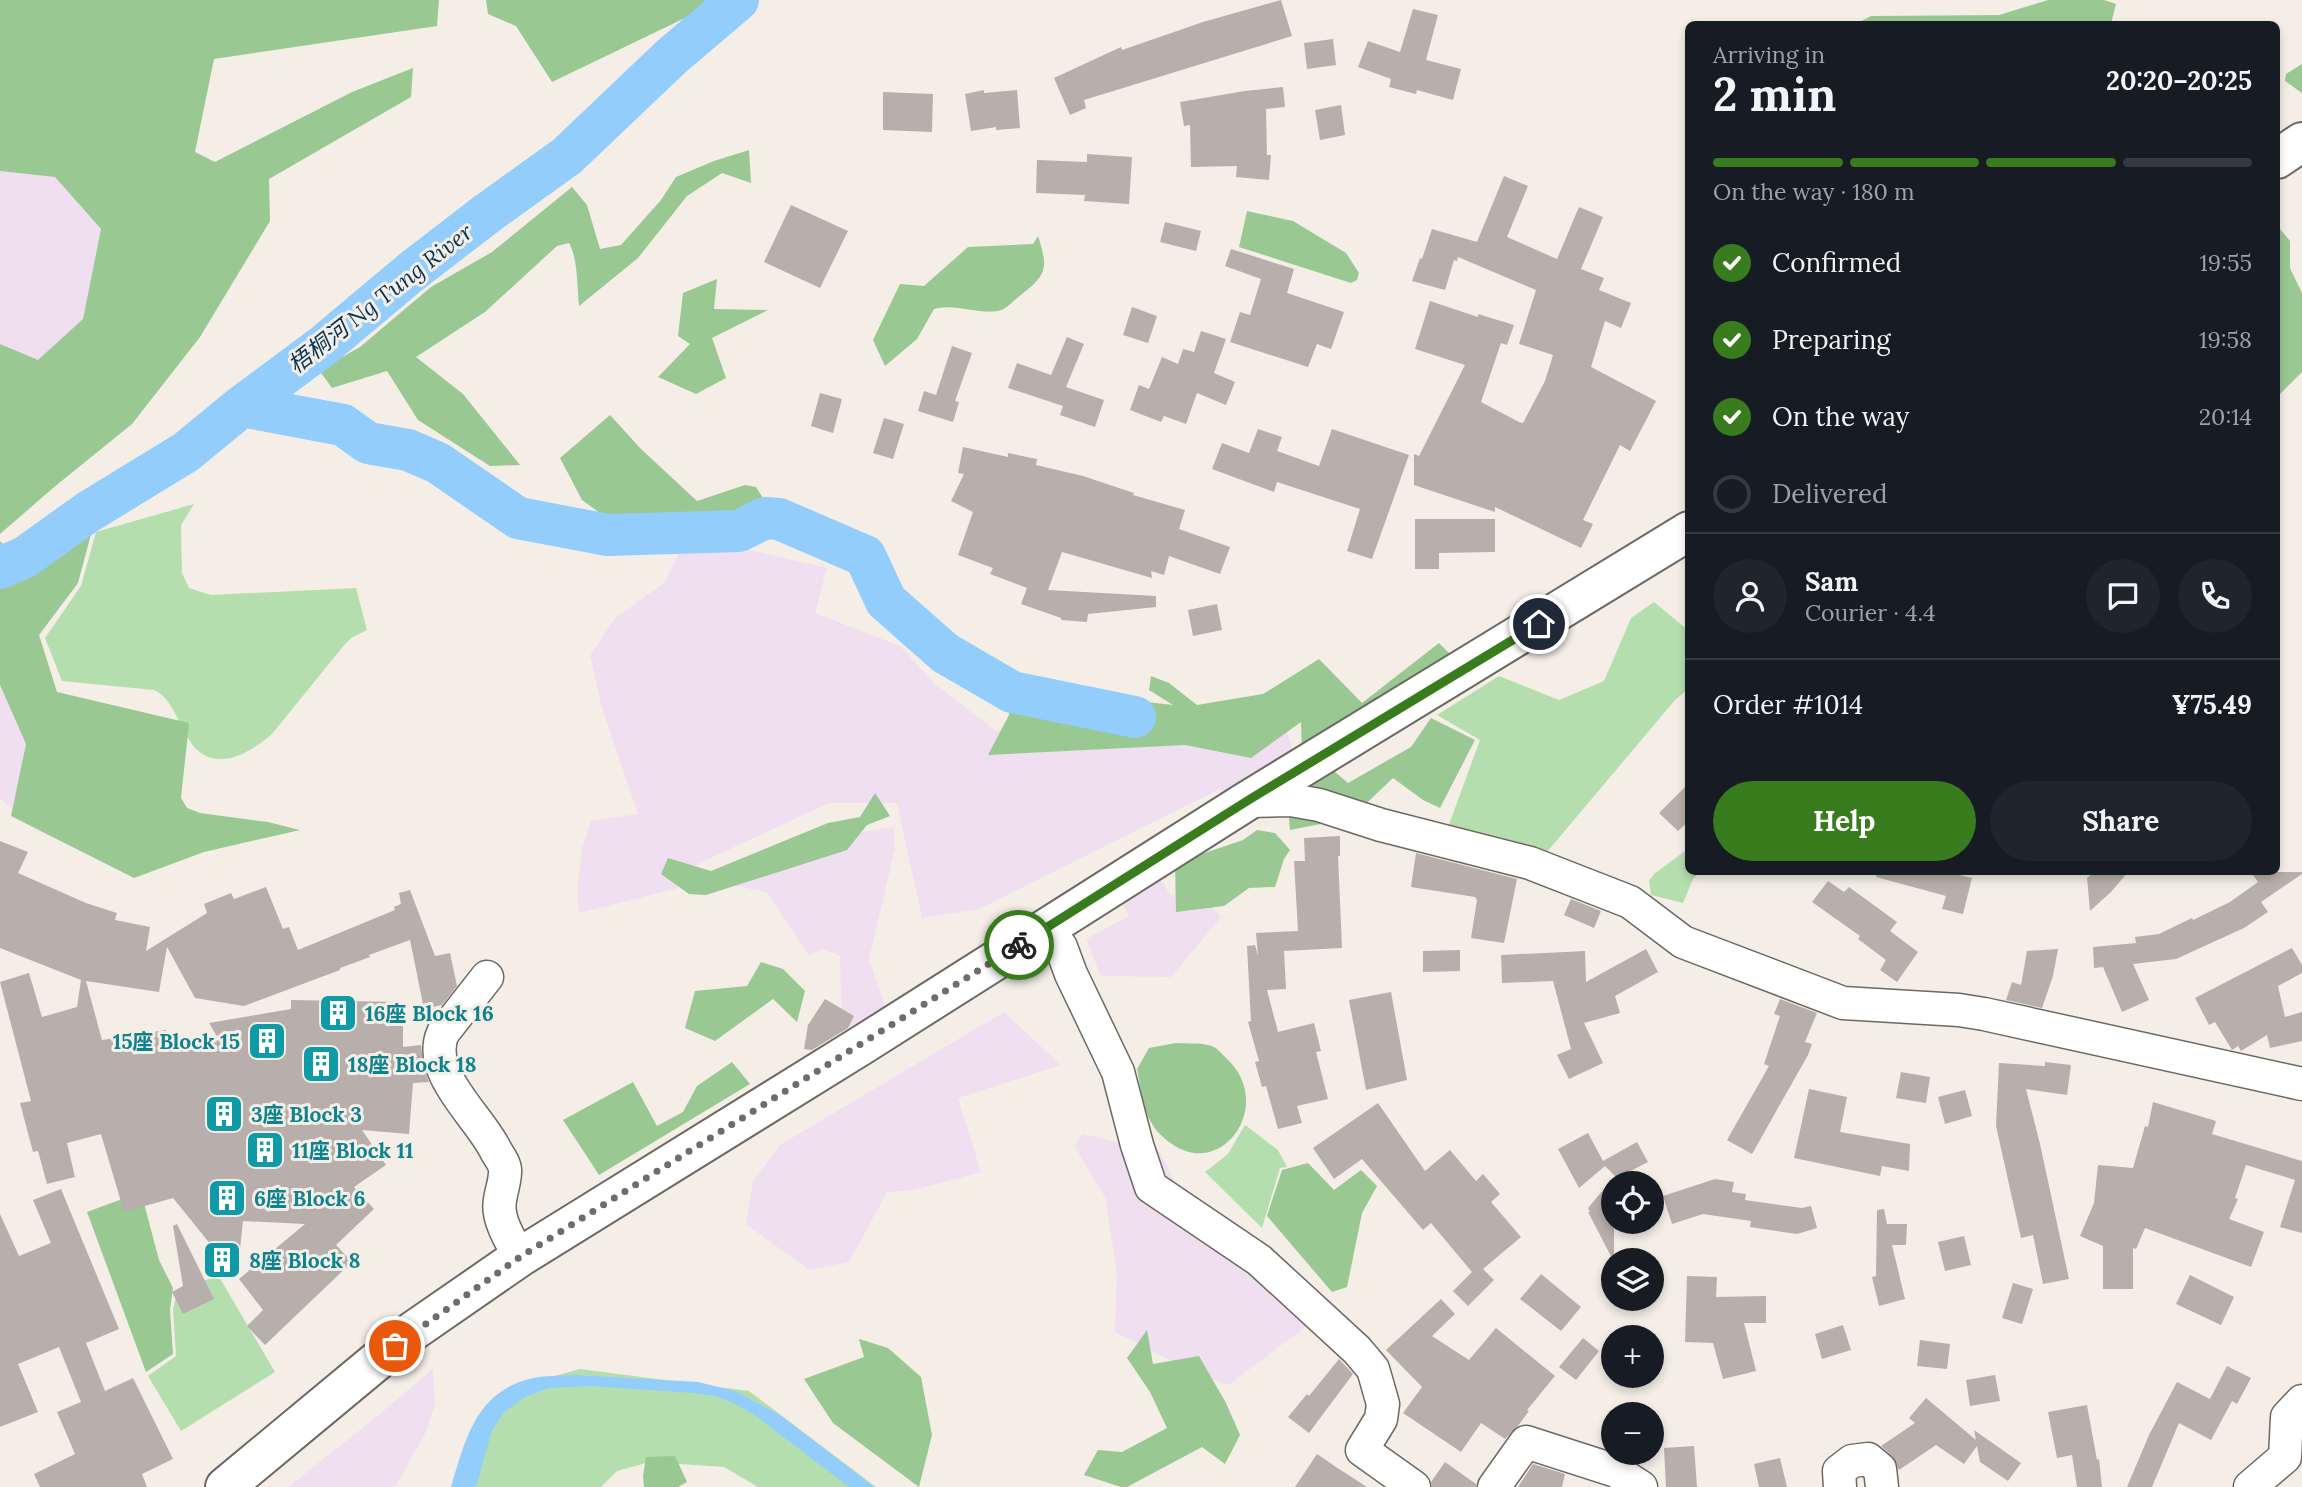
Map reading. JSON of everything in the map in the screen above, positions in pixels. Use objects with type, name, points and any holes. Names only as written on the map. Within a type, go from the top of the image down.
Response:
[{"type":"main road","points":[[2280,157],[2302,142]]},
{"type":"main road","points":[[225,1487],[413,1331],[520,1257],[1247,801],[1685,533]]},
{"type":"street","points":[[1247,801],[1291,800],[1319,805],[1381,825],[1530,863],[1630,902],[1683,942],[1843,1003],[1947,1009],[1984,1014],[2302,1084]]},
{"type":"street","points":[[1047,927],[1061,947],[1071,974],[1118,1072],[1151,1187],[1259,1260],[1357,1350],[1373,1369],[1383,1404],[1381,1419],[1362,1450],[1414,1487]]},
{"type":"street","points":[[487,976],[443,1034],[439,1053],[444,1072],[495,1147],[505,1170],[499,1212],[512,1245],[520,1257]]},
{"type":"street","points":[[2250,1487],[2285,1457],[2287,1418],[2301,1405]]},
{"type":"street","points":[[1494,1487],[1526,1442],[1616,1471],[1641,1487]]},
{"type":"street","points":[[1840,1487],[1839,1471],[1852,1461],[1868,1459],[1880,1469],[1882,1487]]},
{"type":"shaded area","points":[[0,171],[55,177],[101,229],[83,319],[38,361],[0,344]]},
{"type":"shaded area","points":[[725,544],[827,568],[815,613],[900,646],[936,685],[996,731],[1283,720],[1294,755],[1231,803],[1220,789],[979,909],[922,918],[897,803],[829,803],[678,873],[678,888],[579,913],[577,892],[582,849],[591,821],[638,814],[602,708],[590,656],[614,619],[664,583],[679,553]]},
{"type":"shaded area","points":[[0,685],[26,744],[14,810],[0,799]]},
{"type":"shaded area","points":[[894,827],[895,848],[869,959],[887,1012],[842,1037],[840,956],[822,949],[809,955],[767,892],[725,884],[795,842]]},
{"type":"shaded area","points":[[1150,863],[1171,896],[1195,888],[1221,917],[1171,977],[1101,976],[1086,939],[1129,916],[1113,886]]},
{"type":"shaded area","points":[[1004,1012],[1061,1065],[958,1098],[981,1172],[914,1190],[887,1192],[849,1262],[809,1270],[746,1224],[753,1181],[780,1145]]},
{"type":"shaded area","points":[[1082,1134],[1160,1152],[1174,1181],[1224,1219],[1315,1320],[1228,1385],[1193,1372],[1115,1332],[1117,1272],[1105,1197],[1075,1147]]},
{"type":"shaded area","points":[[433,1369],[435,1405],[425,1434],[395,1487],[288,1487],[375,1418]]},
{"type":"green space","points":[[0,0],[439,0],[437,26],[214,59],[195,152],[215,162],[352,92],[413,68],[411,97],[269,179],[270,221],[200,337],[132,424],[0,534],[0,344],[38,360],[83,319],[101,229],[55,177],[0,171]]},
{"type":"green space","points":[[486,0],[713,0],[687,17],[552,82],[516,26],[488,14]]},
{"type":"green space","points":[[2048,0],[2104,0],[2116,4],[2112,21],[1862,21],[1871,16],[1999,15]]},
{"type":"green space","points":[[2302,64],[2302,93],[2285,81],[2286,74]]},
{"type":"green space","points":[[749,150],[751,183],[722,173],[687,196],[638,258],[579,306],[572,249],[569,243],[557,246],[485,312],[416,357],[463,394],[520,465],[490,466],[418,420],[387,371],[332,388],[319,370],[360,347],[431,287],[492,252],[572,187],[587,205],[600,249],[621,245],[661,200],[676,177]]},
{"type":"green space","points":[[1247,211],[1293,221],[1346,253],[1359,273],[1357,280],[1351,283],[1239,247]]},
{"type":"green space","points":[[2280,229],[2290,241],[2290,268],[2302,293],[2302,372],[2280,394]]},
{"type":"green space","points":[[1038,236],[1044,266],[1039,278],[1026,291],[998,311],[950,307],[934,309],[917,339],[885,366],[873,340],[900,284],[924,286],[968,247],[1033,244]]},
{"type":"green space","points":[[717,279],[714,309],[768,310],[712,338],[726,378],[696,394],[658,377],[690,344],[678,336],[683,293]]},
{"type":"green space","points":[[610,415],[641,449],[697,501],[745,485],[756,487],[770,509],[748,519],[716,528],[708,512],[611,521],[582,500],[560,458]]},
{"type":"green space","points":[[194,504],[181,525],[182,573],[189,588],[211,595],[356,588],[367,630],[345,644],[272,734],[245,753],[224,759],[204,755],[195,748],[168,702],[154,690],[62,681],[45,638],[81,586],[96,532]]},
{"type":"green space","points":[[91,534],[78,583],[39,635],[57,692],[189,723],[181,798],[187,808],[200,813],[268,822],[300,830],[204,852],[134,878],[11,816],[26,744],[0,685],[0,541],[23,564]]},
{"type":"green space","points":[[1654,602],[1685,628],[1685,691],[1547,852],[1447,830],[1480,740],[1437,715],[1499,676],[1559,700],[1604,681],[1631,618]]},
{"type":"green space","points":[[1439,643],[1465,669],[1302,756],[1301,722],[1251,758],[1185,745],[988,755],[1009,715],[1013,674],[1078,694],[1173,705],[1149,690],[1151,676],[1169,683],[1197,705],[1263,694],[1319,659],[1362,703]]},
{"type":"green space","points":[[1431,718],[1475,740],[1440,808],[1423,800],[1393,778],[1351,818],[1290,830],[1286,788],[1328,766],[1348,783],[1411,747]]},
{"type":"green space","points":[[875,793],[890,816],[867,825],[847,850],[706,895],[689,894],[661,874],[668,858],[711,871],[828,823],[860,817]]},
{"type":"green space","points":[[1257,830],[1275,833],[1290,850],[1284,859],[1275,887],[1249,888],[1224,906],[1176,912],[1175,863],[1243,840]]},
{"type":"green space","points":[[1685,851],[1685,875],[1697,875],[1683,903],[1651,895],[1649,881],[1654,874]]},
{"type":"green space","points":[[761,962],[783,969],[805,991],[797,1022],[773,999],[715,1041],[685,1028],[695,991],[747,986]]},
{"type":"green space","points":[[1176,1043],[1214,1047],[1240,1076],[1246,1095],[1244,1114],[1237,1131],[1225,1144],[1209,1152],[1191,1152],[1172,1144],[1153,1126],[1144,1106],[1137,1069],[1149,1048]]},
{"type":"green space","points":[[732,1062],[750,1084],[599,1175],[563,1120],[633,1082],[657,1126],[683,1112],[697,1086]]},
{"type":"green space","points":[[1245,1125],[1278,1150],[1287,1167],[1280,1168],[1262,1228],[1205,1172],[1228,1154]]},
{"type":"green space","points":[[1308,1163],[1334,1190],[1361,1170],[1377,1186],[1362,1213],[1347,1287],[1332,1292],[1267,1216],[1282,1170]]},
{"type":"green space","points":[[141,1192],[159,1260],[173,1288],[170,1310],[173,1354],[146,1372],[87,1212]]},
{"type":"green space","points":[[218,1275],[275,1372],[181,1431],[148,1376],[176,1356],[173,1309],[177,1292]]},
{"type":"green space","points":[[1147,1330],[1153,1364],[1199,1356],[1226,1403],[1240,1435],[1225,1464],[1202,1447],[1127,1487],[1121,1487],[1084,1475],[1098,1450],[1122,1452],[1167,1428],[1150,1392],[1127,1358]]},
{"type":"green space","points":[[859,1339],[888,1348],[921,1377],[932,1435],[919,1487],[833,1423],[804,1379],[864,1357]]},
{"type":"green space","points":[[580,1369],[749,1391],[876,1487],[758,1487],[724,1467],[650,1462],[617,1471],[601,1487],[452,1487],[510,1388]]},
{"type":"green space","points":[[675,1456],[687,1482],[678,1487],[644,1487],[646,1457]]},
{"type":"water","points":[[577,1375],[698,1382],[735,1391],[780,1415],[874,1487],[849,1487],[753,1414],[715,1396],[591,1386],[549,1388],[525,1397],[504,1412],[492,1430],[476,1487],[451,1487],[475,1421],[496,1395],[529,1379]]},
{"type":"building","points":[[1281,0],[1292,36],[1084,100],[1086,108],[1070,115],[1054,78],[1121,47],[1122,50],[1203,22]]},
{"type":"building","points":[[1413,9],[1438,15],[1426,60],[1461,69],[1453,100],[1417,90],[1416,94],[1389,87],[1391,79],[1358,67],[1368,41],[1400,52]]},
{"type":"building","points":[[1333,39],[1336,65],[1307,69],[1304,43]]},
{"type":"building","points":[[1283,87],[1285,107],[1266,109],[1267,155],[1271,155],[1269,180],[1236,177],[1237,166],[1191,167],[1190,125],[1184,126],[1180,102]]},
{"type":"building","points":[[984,90],[984,93],[1017,90],[1020,128],[996,130],[996,127],[971,131],[965,94]]},
{"type":"building","points":[[883,92],[933,94],[932,132],[883,130]]},
{"type":"building","points":[[1341,105],[1345,135],[1320,140],[1315,110]]},
{"type":"building","points":[[1087,154],[1132,157],[1129,204],[1084,201],[1085,195],[1036,193],[1037,160],[1087,162]]},
{"type":"building","points":[[1504,176],[1528,186],[1507,237],[1557,259],[1579,207],[1603,217],[1581,269],[1604,278],[1599,290],[1631,303],[1621,328],[1605,321],[1591,367],[1656,401],[1630,451],[1620,445],[1583,520],[1593,524],[1581,548],[1495,507],[1495,512],[1414,485],[1414,454],[1419,456],[1465,365],[1415,349],[1430,301],[1478,317],[1478,314],[1514,325],[1507,345],[1501,343],[1481,402],[1519,422],[1523,423],[1545,381],[1553,355],[1519,344],[1536,290],[1458,257],[1457,261],[1454,260],[1445,290],[1412,281],[1432,229],[1477,242]]},
{"type":"building","points":[[791,205],[848,231],[820,288],[764,262]]},
{"type":"building","points":[[1165,222],[1201,231],[1196,251],[1160,242]]},
{"type":"building","points":[[1231,249],[1294,269],[1287,293],[1344,312],[1331,349],[1317,344],[1308,367],[1230,342],[1240,312],[1250,315],[1261,279],[1225,266]]},
{"type":"building","points":[[1132,307],[1157,316],[1148,343],[1123,335]]},
{"type":"building","points":[[1201,331],[1226,339],[1214,373],[1235,382],[1226,405],[1197,393],[1186,424],[1164,416],[1161,422],[1130,410],[1139,385],[1149,389],[1162,357],[1178,364],[1183,349],[1194,352]]},
{"type":"building","points":[[1067,337],[1084,344],[1066,387],[1104,400],[1095,427],[1060,415],[1063,406],[1008,388],[1017,363],[1051,375]]},
{"type":"building","points":[[952,346],[972,353],[955,401],[959,402],[953,422],[918,411],[924,391],[936,395]]},
{"type":"building","points":[[820,393],[842,399],[833,433],[811,426]]},
{"type":"building","points":[[884,418],[904,424],[893,459],[873,453]]},
{"type":"building","points":[[1258,429],[1282,437],[1277,451],[1319,466],[1332,429],[1409,455],[1372,559],[1347,551],[1360,509],[1277,482],[1274,492],[1212,469],[1222,443],[1249,453]]},
{"type":"building","points":[[963,447],[1008,457],[1008,453],[1037,459],[1036,465],[1083,476],[1134,493],[1133,495],[1185,510],[1179,529],[1230,547],[1220,574],[1169,556],[1164,575],[1151,571],[1152,578],[1062,552],[1048,590],[1156,596],[1156,607],[1088,614],[1087,622],[1061,620],[1021,604],[1027,588],[990,574],[993,568],[958,555],[973,512],[951,501],[964,474],[958,473]]},
{"type":"building","points":[[1415,519],[1495,519],[1495,552],[1439,553],[1439,569],[1415,569]]},
{"type":"building","points":[[1217,604],[1222,630],[1193,636],[1188,610]]},
{"type":"building","points":[[1685,787],[1685,825],[1678,831],[1659,813]]},
{"type":"building","points":[[1340,836],[1338,856],[1342,948],[1284,951],[1286,989],[1267,990],[1278,1032],[1314,1023],[1321,1051],[1316,1052],[1328,1099],[1297,1106],[1302,1123],[1278,1129],[1266,1086],[1262,1087],[1255,1062],[1259,1061],[1248,1022],[1251,1021],[1247,946],[1255,945],[1258,956],[1256,933],[1298,931],[1294,861],[1305,861],[1304,838]]},
{"type":"building","points":[[0,841],[28,852],[18,873],[86,903],[117,913],[115,920],[150,927],[146,951],[207,913],[204,904],[231,893],[234,899],[266,887],[283,929],[289,927],[298,950],[395,910],[394,907],[401,904],[399,893],[410,890],[435,956],[450,953],[457,986],[442,1005],[424,1009],[410,940],[244,1006],[195,998],[167,947],[159,992],[86,981],[102,1040],[166,1030],[170,1051],[219,1040],[209,1023],[291,1009],[291,1000],[403,1002],[403,1047],[421,1045],[423,1066],[429,1082],[413,1083],[409,1134],[362,1130],[386,1165],[354,1187],[374,1209],[336,1245],[352,1262],[265,1345],[247,1326],[263,1310],[239,1279],[305,1224],[243,1221],[237,1277],[173,1198],[124,1212],[101,1134],[67,1143],[75,1177],[47,1184],[38,1151],[33,1152],[20,1103],[31,1101],[0,982],[29,973],[42,1017],[77,1007],[81,980],[0,948]]},
{"type":"building","points":[[1416,853],[1517,879],[1504,943],[1471,938],[1477,900],[1475,897],[1411,887]]},
{"type":"building","points":[[2302,872],[2261,902],[2268,912],[2244,928],[2176,959],[2133,964],[2149,1000],[2122,1012],[2103,967],[2094,968],[2093,947],[2136,943],[2135,937],[2159,934],[2230,902],[2258,882],[2253,875]]},
{"type":"building","points":[[1959,875],[1972,878],[1963,914],[1942,909],[1946,896],[1876,877]]},
{"type":"building","points":[[2090,875],[2125,875],[2090,911],[2087,878]]},
{"type":"building","points":[[1828,881],[1844,892],[1849,887],[1897,922],[1890,931],[1918,952],[1897,982],[1880,970],[1886,960],[1858,939],[1860,936],[1812,902]]},
{"type":"building","points":[[1571,899],[1601,911],[1594,928],[1564,915]]},
{"type":"building","points":[[2292,948],[2302,965],[2302,973],[2278,986],[2285,1017],[2302,1012],[2302,1041],[2270,1048],[2267,1035],[2241,1051],[2238,1046],[2232,1050],[2215,1022],[2209,1025],[2195,998]]},
{"type":"building","points":[[1646,949],[1658,972],[1615,996],[1620,1013],[1584,1023],[1603,1063],[1569,1079],[1557,1055],[1571,1049],[1553,981],[1502,983],[1501,955],[1585,951],[1586,982]]},
{"type":"building","points":[[2058,949],[2053,976],[2042,1008],[2006,1000],[2012,982],[2021,985],[2027,951]]},
{"type":"building","points":[[1460,950],[1460,971],[1423,972],[1423,951]]},
{"type":"building","points":[[1391,992],[1407,1080],[1366,1090],[1349,1000]]},
{"type":"building","points":[[825,999],[854,1016],[848,1028],[812,1050],[804,1049],[808,1025]]},
{"type":"building","points":[[1780,999],[1817,1013],[1805,1042],[1812,1044],[1752,1154],[1727,1140],[1769,1066],[1764,1064],[1780,1016],[1774,1014]]},
{"type":"building","points":[[2045,1062],[2071,1065],[2067,1095],[2026,1089],[2069,1279],[2043,1284],[2033,1235],[2021,1238],[1996,1126],[1999,1063],[2045,1066]]},
{"type":"building","points":[[1901,1072],[1930,1077],[1926,1103],[1896,1098]]},
{"type":"building","points":[[1809,1089],[1847,1097],[1840,1132],[1910,1144],[1909,1171],[1882,1166],[1880,1176],[1794,1158]]},
{"type":"building","points":[[1965,1090],[1972,1116],[1945,1124],[1938,1097]]},
{"type":"building","points":[[2153,1102],[2216,1121],[2212,1134],[2302,1161],[2302,1233],[2280,1227],[2295,1180],[2246,1165],[2235,1198],[2238,1199],[2229,1219],[2264,1232],[2251,1267],[2145,1228],[2136,1249],[2133,1248],[2133,1289],[2103,1289],[2103,1246],[2080,1236],[2094,1203],[2098,1165],[2133,1168],[2145,1126],[2148,1127]]},
{"type":"building","points":[[1378,1103],[1425,1171],[1450,1150],[1476,1181],[1483,1174],[1500,1194],[1491,1202],[1521,1237],[1483,1269],[1494,1280],[1468,1306],[1453,1291],[1472,1272],[1431,1223],[1423,1230],[1362,1159],[1334,1179],[1313,1148]]},
{"type":"building","points":[[1588,1133],[1603,1161],[1637,1142],[1648,1162],[1631,1171],[1610,1171],[1605,1166],[1579,1188],[1558,1149]]},
{"type":"building","points":[[1715,1179],[1734,1182],[1732,1192],[1746,1194],[1745,1200],[1802,1208],[1811,1206],[1817,1228],[1797,1234],[1750,1227],[1751,1221],[1703,1214],[1672,1224],[1664,1196]]},
{"type":"building","points":[[61,1189],[119,1329],[86,1343],[105,1391],[133,1378],[173,1459],[142,1474],[147,1487],[40,1487],[34,1474],[75,1454],[57,1412],[81,1402],[59,1347],[18,1364],[38,1412],[0,1427],[0,1214],[19,1256],[51,1243],[33,1200]]},
{"type":"building","points":[[1601,1192],[1601,1234],[1614,1234],[1614,1248],[1607,1248],[1588,1208]]},
{"type":"building","points":[[1884,1209],[1887,1224],[1907,1224],[1906,1245],[1892,1245],[1905,1299],[1879,1306],[1872,1277],[1876,1276],[1877,1210]]},
{"type":"building","points":[[177,1224],[214,1299],[183,1314],[172,1292],[183,1286],[173,1226]]},
{"type":"building","points":[[1964,1236],[1971,1265],[1945,1271],[1938,1242]]},
{"type":"building","points":[[1541,1274],[1581,1307],[1561,1331],[1520,1299]]},
{"type":"building","points":[[2190,1275],[2234,1297],[2221,1325],[2176,1304]]},
{"type":"building","points":[[1687,1276],[1717,1277],[1716,1297],[1766,1296],[1766,1323],[1744,1323],[1756,1371],[1723,1379],[1713,1343],[1685,1342]]},
{"type":"building","points":[[2013,1283],[2033,1289],[2022,1324],[2002,1318]]},
{"type":"building","points":[[1441,1299],[1455,1314],[1432,1336],[1469,1360],[1496,1328],[1555,1376],[1527,1410],[1529,1411],[1518,1426],[1505,1439],[1481,1423],[1461,1452],[1403,1413],[1422,1387],[1386,1350]]},
{"type":"building","points":[[1843,1325],[1851,1350],[1822,1359],[1815,1334]]},
{"type":"building","points":[[1583,1338],[1599,1351],[1576,1380],[1559,1367]]},
{"type":"building","points":[[1920,1340],[1950,1344],[1947,1369],[1917,1366]]},
{"type":"building","points":[[1339,1359],[1353,1374],[1309,1433],[1288,1417]]},
{"type":"building","points":[[2227,1366],[2251,1378],[2237,1404],[2232,1401],[2211,1440],[2179,1423],[2152,1487],[2127,1487],[2149,1435],[2177,1382],[2210,1399]]},
{"type":"building","points":[[1995,1375],[2000,1401],[1970,1406],[1966,1380]]},
{"type":"building","points":[[1926,1398],[1976,1440],[1974,1430],[2021,1463],[2008,1481],[1980,1462],[1977,1446],[1964,1464],[1936,1445],[1899,1470],[1892,1456],[1881,1446],[1915,1423],[1909,1418]]},
{"type":"building","points":[[2087,1405],[2102,1487],[2077,1487],[2072,1455],[2057,1458],[2048,1412]]},
{"type":"building","points":[[1694,1446],[1697,1487],[1666,1487],[1664,1448]]},
{"type":"building","points":[[1317,1454],[1336,1467],[1367,1487],[1295,1487]]},
{"type":"building","points":[[1780,1458],[1787,1487],[1759,1487],[1754,1464]]},
{"type":"building","points":[[1445,1462],[1476,1484],[1476,1487],[1432,1487],[1431,1482]]},
{"type":"building","points":[[1533,1464],[1565,1474],[1562,1487],[1518,1487]]},
{"type":"waterway","name":"梧桐河 Ng Tung River","points":[[0,568],[25,557],[88,512],[186,452],[324,345],[411,272],[567,156],[671,57],[738,0]]},
{"type":"waterway","points":[[242,406],[343,425],[368,443],[408,450],[438,463],[518,518],[608,535],[739,531],[765,518],[779,519],[865,556],[886,601],[945,653],[1012,692],[1135,717]]},
{"type":"way so far","points":[[395,1346],[520,1257],[1019,945]]},
{"type":"place","name":"16座 Block 16","points":[[338,1013]]},
{"type":"place","name":"15座 Block 15","points":[[267,1041]]},
{"type":"place","name":"18座 Block 18","points":[[321,1064]]},
{"type":"place","name":"3座 Block 3","points":[[224,1114]]},
{"type":"place","name":"11座 Block 11","points":[[265,1150]]},
{"type":"place","name":"6座 Block 6","points":[[227,1198]]},
{"type":"place","name":"8座 Block 8","points":[[222,1260]]},
{"type":"route","points":[[1019,945],[1247,801],[1539,624]]}]
